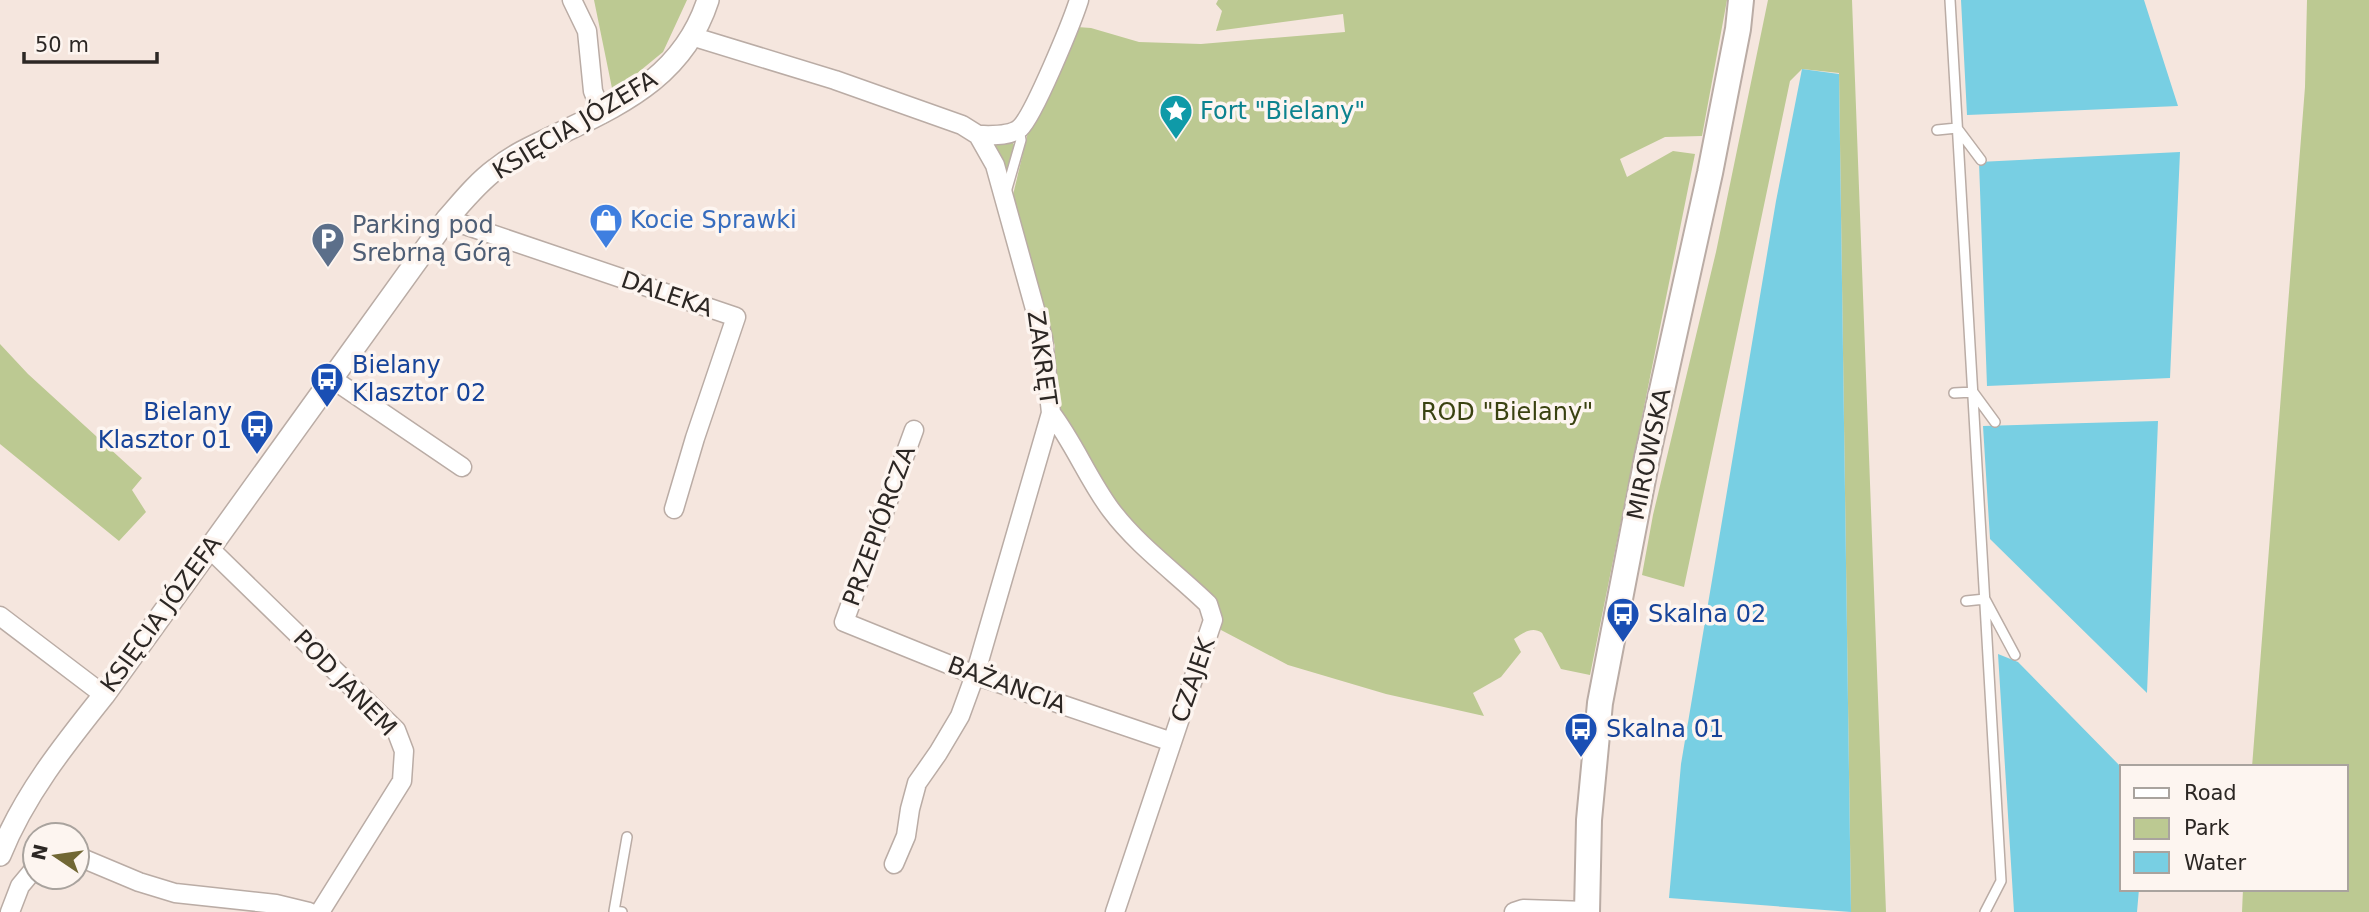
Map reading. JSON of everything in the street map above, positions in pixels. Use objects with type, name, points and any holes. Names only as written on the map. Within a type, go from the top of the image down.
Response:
[{"type":"main road","name":"MIROWSKA","points":[[1587,911],[1589,820],[1600,703],[1647,458],[1710,173],[1738,29],[1741,0]]},
{"type":"street","points":[[572,0],[587,31],[593,90],[601,114]]},
{"type":"street","name":"KSIĘCIA JÓZEFA","points":[[0,855],[27,799],[59,751],[104,695],[447,219],[496,169],[541,142],[637,94],[664,72],[691,36],[708,0]]},
{"type":"street","points":[[691,36],[911,107],[962,125],[978,135],[999,135],[1019,129],[1031,111],[1079,0]]},
{"type":"street","name":"ZAKRĘT","points":[[894,864],[906,836],[917,783],[960,716],[975,675],[1051,413],[1043,338],[995,165],[978,135]]},
{"type":"street","name":"DALEKA","points":[[447,219],[736,317],[674,509]]},
{"type":"street","points":[[331,378],[462,467]]},
{"type":"street","name":"CZAJEK","points":[[1051,413],[1063,428],[1110,508],[1130,533],[1208,604],[1213,620],[1115,912]]},
{"type":"street","name":"PRZEPIÓRCZA","points":[[844,622],[914,430]]},
{"type":"street","name":"POD JANEM","points":[[209,548],[396,730],[404,751],[401,781],[320,912]]},
{"type":"street","points":[[0,616],[104,695]]},
{"type":"street","name":"BAŻANCIA","points":[[844,622],[975,675],[1172,742]]},
{"type":"street","points":[[91,862],[139,882],[175,892],[276,904],[309,912]]},
{"type":"street","points":[[10,912],[21,885]]},
{"type":"street","points":[[1514,912],[1523,909],[1587,911]]},
{"type":"lane","points":[[1950,0],[2001,881],[1986,912]]},
{"type":"lane","points":[[1937,130],[1958,128]]},
{"type":"lane","points":[[1958,128],[1982,160]]},
{"type":"lane","points":[[1004,197],[1021,140],[1019,129]]},
{"type":"lane","points":[[1954,393],[1973,392]]},
{"type":"lane","points":[[1973,392],[1995,422]]},
{"type":"lane","points":[[1966,601],[1985,599]]},
{"type":"lane","points":[[1985,599],[2015,655]]},
{"type":"lane","points":[[622,912],[614,911],[627,836]]},
{"type":"green space","points":[[594,0],[687,0],[663,52],[613,93]]},
{"type":"green space","name":"ROD \"Bielany\"","points":[[1218,0],[1727,0],[1702,136],[1665,137],[1620,159],[1627,177],[1673,151],[1695,154],[1590,675],[1561,669],[1542,633],[1528,631],[1514,639],[1521,652],[1501,677],[1473,693],[1484,716],[1386,694],[1288,665],[1221,630],[1220,614],[1133,530],[1102,490],[1055,404],[1055,346],[1012,199],[1029,128],[1077,27],[1091,28],[1139,42],[1201,44],[1345,32],[1343,14],[1216,31],[1222,11],[1216,4]]},
{"type":"green space","points":[[1768,0],[1852,0],[1886,912],[1851,912],[1839,73],[1802,69],[1790,81],[1684,587],[1642,575],[1653,515],[1716,252]]},
{"type":"green space","points":[[2307,0],[2369,0],[2369,912],[2242,912],[2243,891],[2348,891],[2348,765],[2252,765],[2305,87]]},
{"type":"green space","points":[[1011,139],[1015,147],[1005,179],[987,143]]},
{"type":"green space","points":[[0,344],[28,374],[142,478],[132,490],[146,512],[119,541],[0,444]]},
{"type":"water","points":[[1961,0],[2144,0],[2178,106],[1967,115]]},
{"type":"water","points":[[1802,69],[1839,74],[1851,912],[1669,898],[1681,764],[1776,201]]},
{"type":"water","points":[[2180,152],[2170,378],[1987,386],[1979,162]]},
{"type":"water","points":[[2158,421],[2147,693],[1990,539],[1983,426]]},
{"type":"water","points":[[1998,654],[2018,662],[2120,766],[2120,891],[2139,891],[2137,912],[2014,912]]},
{"type":"place","name":"Fort \"Bielany\"","points":[[1176,141]]},
{"type":"place","name":"Kocie Sprawki","points":[[606,250]]},
{"type":"place","name":"Parking pod Srebrną Górą","points":[[328,269]]},
{"type":"place","name":"Bielany Klasztor 02","points":[[327,409]]},
{"type":"place","name":"Bielany Klasztor 01","points":[[257,456]]},
{"type":"place","name":"Skalna 02","points":[[1623,644]]},
{"type":"place","name":"Skalna 01","points":[[1581,759]]}]
